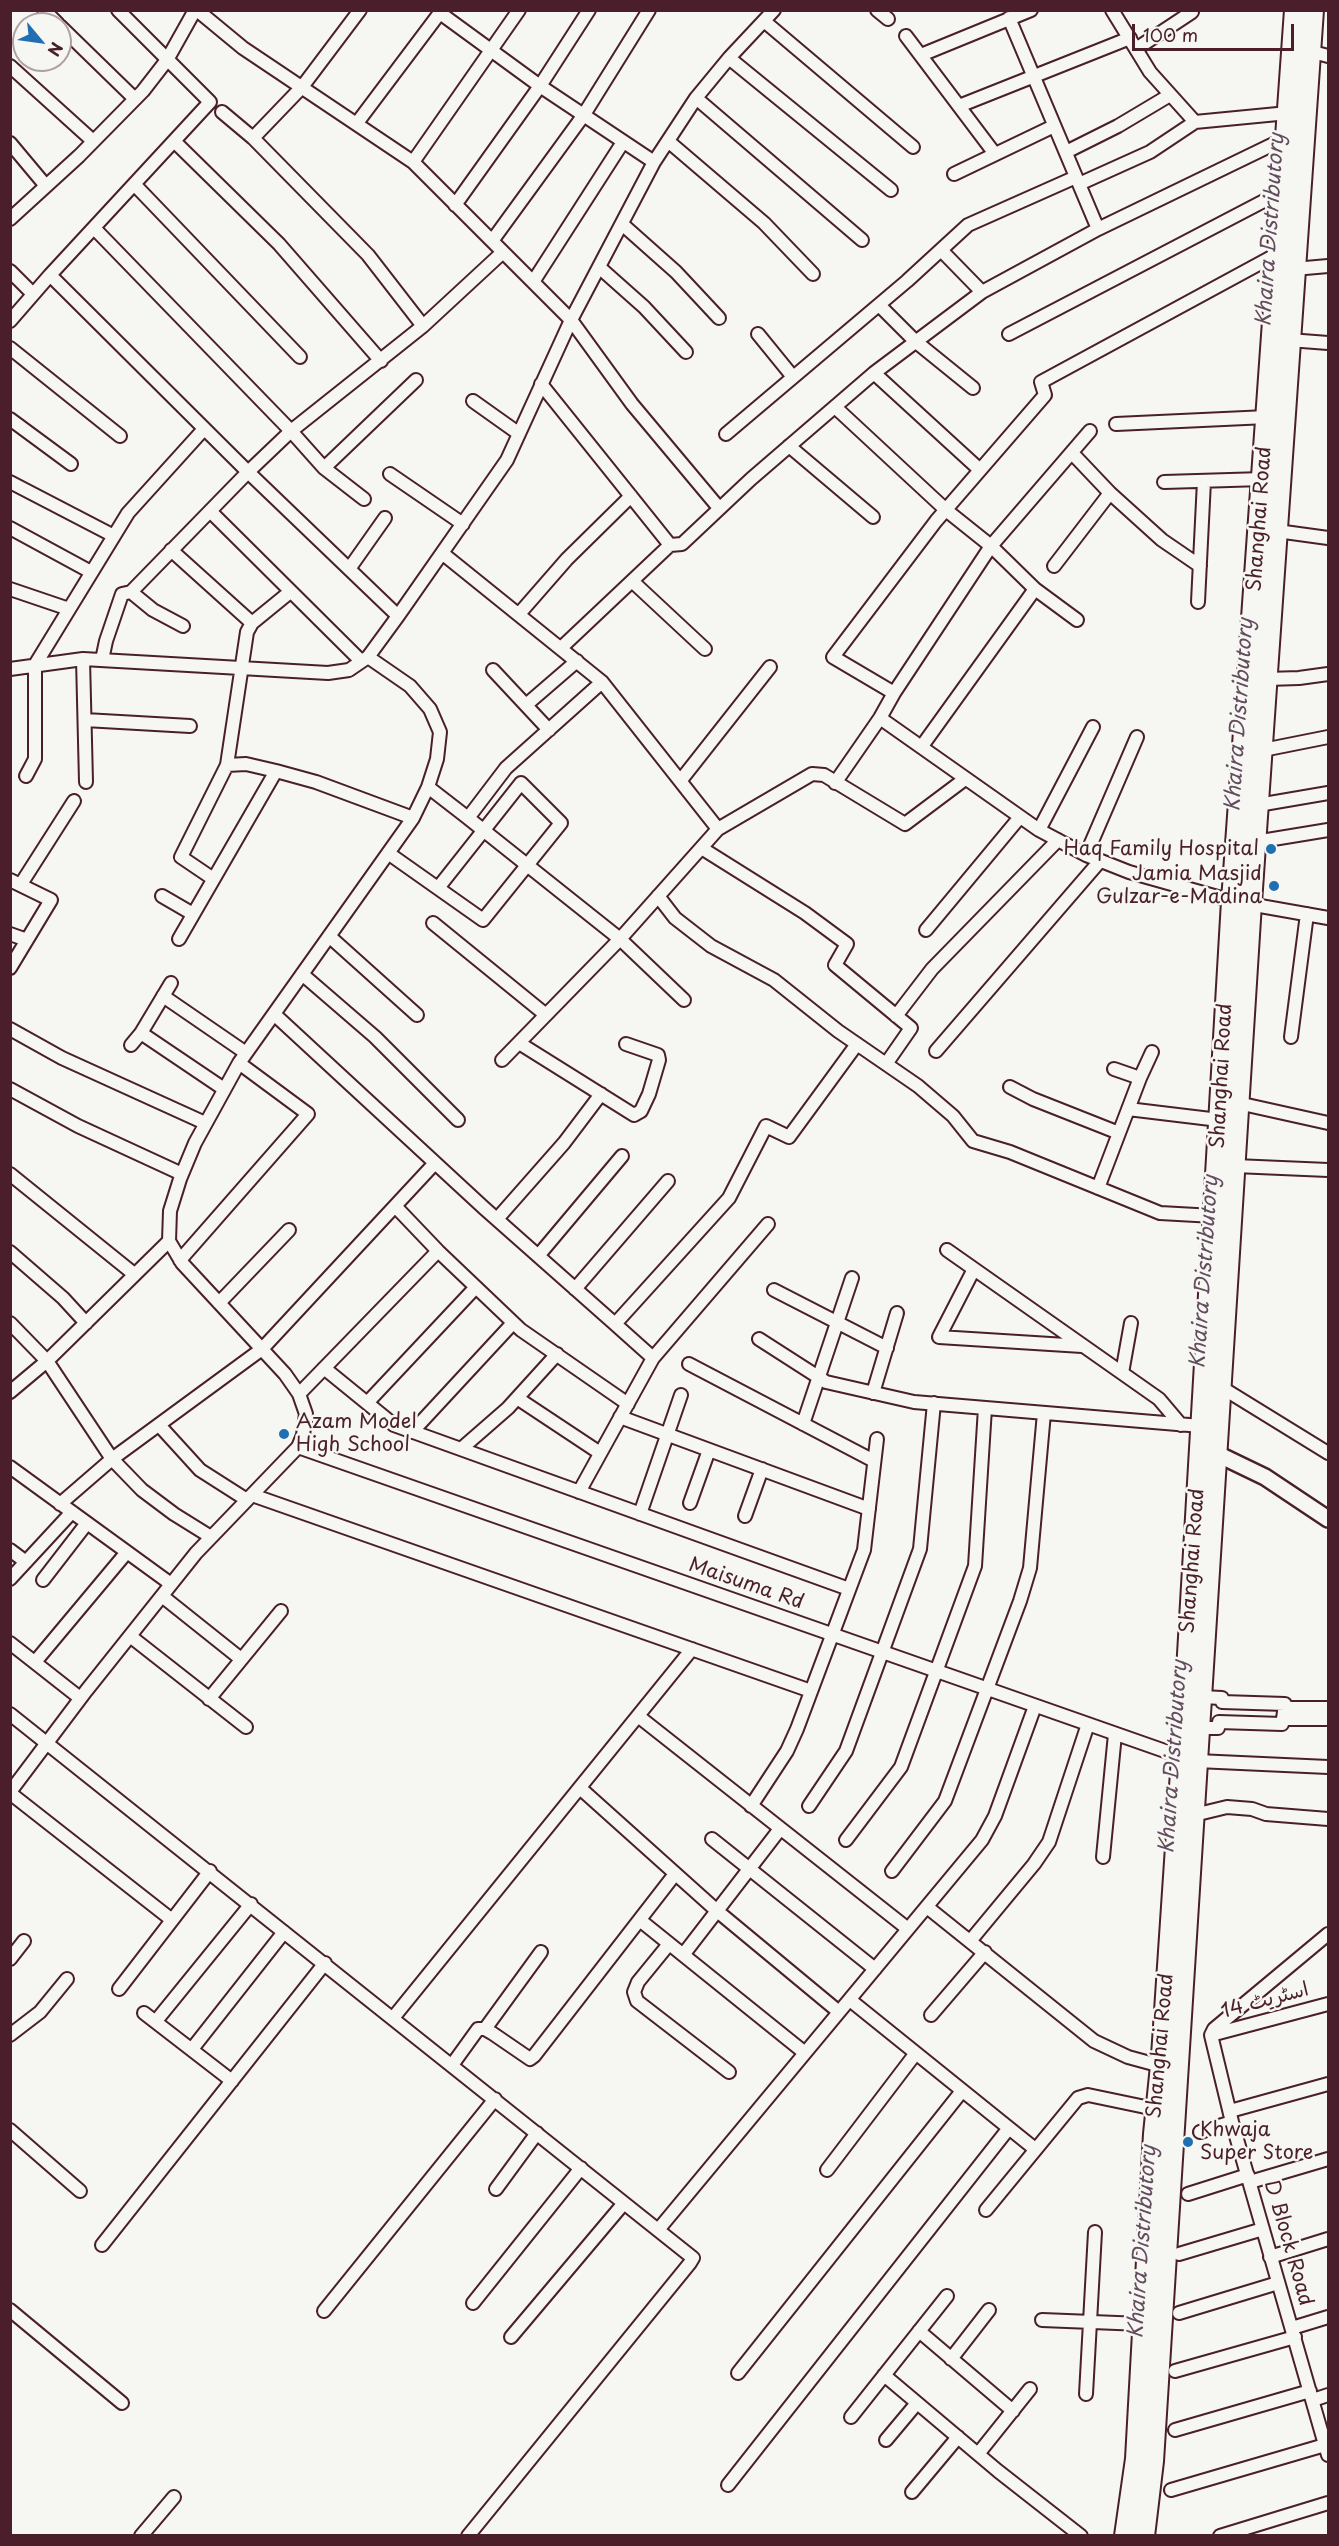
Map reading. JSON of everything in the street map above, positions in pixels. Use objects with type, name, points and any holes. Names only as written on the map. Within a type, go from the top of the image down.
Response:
[{"type":"main road","name":"Shanghai Road","points":[[1143,2535],[1153,2462],[1163,2135],[1190,1759],[1208,1450],[1221,1391],[1238,1103],[1242,902],[1263,479],[1295,10]]},
{"type":"main road","name":"Shanghai Road","points":[[1125,2535],[1136,2459],[1142,2324],[1163,2135],[1155,2109],[1168,2058],[1194,1815],[1190,1759],[1199,1728],[1201,1697],[1208,1450],[1191,1426],[1214,1216],[1219,1120],[1242,902],[1256,842],[1313,10]]},
{"type":"street","points":[[10,321],[210,102],[118,10]]},
{"type":"street","points":[[10,219],[135,99],[168,60],[196,10],[243,48],[412,162],[571,320],[632,404],[719,508]]},
{"type":"street","points":[[253,138],[302,87],[360,10]]},
{"type":"street","points":[[412,162],[519,10]]},
{"type":"street","points":[[455,205],[540,86],[589,10]]},
{"type":"street","points":[[492,241],[583,116],[649,10]]},
{"type":"street","points":[[877,10],[888,19]]},
{"type":"street","points":[[921,56],[1031,10]]},
{"type":"street","points":[[1112,10],[1150,72],[1194,122]]},
{"type":"street","points":[[357,123],[441,12],[540,86],[654,162]]},
{"type":"street","points":[[959,106],[1034,77],[1133,44],[1192,12]]},
{"type":"street","points":[[10,669],[83,658],[328,673],[349,670],[364,659],[398,616],[507,460],[571,320],[654,162],[696,98],[770,14],[913,147]]},
{"type":"street","points":[[1009,18],[1098,229]]},
{"type":"street","points":[[906,36],[995,154]]},
{"type":"street","points":[[72,38],[135,99]]},
{"type":"street","points":[[1310,51],[1329,57]]},
{"type":"street","points":[[729,58],[891,190]]},
{"type":"street","points":[[10,66],[93,141]]},
{"type":"street","points":[[1065,153],[1118,126],[1170,95]]},
{"type":"street","points":[[696,98],[862,240]]},
{"type":"street","points":[[222,112],[253,138],[368,255],[423,326]]},
{"type":"street","points":[[726,434],[879,305],[968,225],[1150,152],[1194,122],[1288,112]]},
{"type":"street","points":[[954,174],[1054,126]]},
{"type":"street","points":[[562,647],[670,545],[682,543],[874,373],[982,292],[1098,229],[1286,138]]},
{"type":"street","points":[[174,141],[279,244],[381,361]]},
{"type":"street","points":[[668,141],[764,223],[813,274]]},
{"type":"street","points":[[533,282],[623,142]]},
{"type":"street","points":[[10,143],[46,186]]},
{"type":"street","points":[[134,184],[300,357]]},
{"type":"street","points":[[1008,334],[1283,190]]},
{"type":"street","points":[[622,224],[676,272],[719,318]]},
{"type":"street","points":[[94,228],[291,430],[324,468],[364,500]]},
{"type":"street","points":[[941,250],[982,292]]},
{"type":"street","points":[[102,660],[118,599],[122,594],[131,592],[291,430],[423,326],[503,252]]},
{"type":"street","points":[[894,693],[833,657],[946,510],[1045,395],[1041,382],[1279,253]]},
{"type":"street","points":[[1294,269],[1329,266]]},
{"type":"street","points":[[599,267],[644,307],[686,352]]},
{"type":"street","points":[[10,271],[33,294]]},
{"type":"street","points":[[50,275],[204,429],[398,616]]},
{"type":"street","points":[[879,305],[915,341],[973,388]]},
{"type":"street","points":[[758,334],[793,377]]},
{"type":"street","points":[[1289,340],[1329,344]]},
{"type":"street","points":[[10,348],[120,436]]},
{"type":"street","points":[[874,373],[980,470]]},
{"type":"street","points":[[324,468],[416,380]]},
{"type":"street","points":[[541,384],[670,545]]},
{"type":"street","points":[[472,400],[519,433]]},
{"type":"street","points":[[835,407],[946,510],[991,546],[1035,589],[1077,620]]},
{"type":"street","points":[[1116,423],[1267,417]]},
{"type":"street","points":[[10,419],[71,464]]},
{"type":"street","points":[[26,776],[35,759],[35,664],[128,513],[204,429]]},
{"type":"street","points":[[835,783],[880,718],[991,546],[1090,431]]},
{"type":"street","points":[[789,446],[873,517]]},
{"type":"street","points":[[1072,453],[1110,493],[1162,540],[1200,566]]},
{"type":"street","points":[[390,474],[463,524]]},
{"type":"street","points":[[1164,482],[1263,479]]},
{"type":"street","points":[[1198,602],[1204,481]]},
{"type":"street","points":[[10,482],[114,536]]},
{"type":"street","points":[[1054,566],[1110,493]]},
{"type":"street","points":[[519,614],[567,559],[631,496]]},
{"type":"street","points":[[172,1920],[10,1793],[80,1698],[171,1584],[211,1537],[298,1447],[303,1435],[306,1414],[299,1394],[262,1349],[180,1260],[169,1240],[170,1211],[182,1174],[205,1123],[243,1058],[413,818],[428,787],[437,759],[440,732],[430,709],[410,686],[364,659],[290,592],[210,511]]},
{"type":"street","points":[[349,568],[385,518]]},
{"type":"street","points":[[10,528],[92,572]]},
{"type":"street","points":[[1277,531],[1329,538]]},
{"type":"street","points":[[171,550],[252,623]]},
{"type":"street","points":[[442,553],[562,647],[602,682],[718,829]]},
{"type":"street","points":[[632,581],[705,649]]},
{"type":"street","points":[[10,589],[69,609]]},
{"type":"street","points":[[922,746],[1035,589]]},
{"type":"street","points":[[131,592],[153,610],[183,626]]},
{"type":"street","points":[[213,878],[181,856],[227,765],[247,632],[252,623],[290,592]]},
{"type":"street","points":[[83,658],[86,782]]},
{"type":"street","points":[[526,705],[577,661]]},
{"type":"street","points":[[681,780],[770,667]]},
{"type":"street","points":[[493,670],[549,730]]},
{"type":"street","points":[[1267,679],[1329,674]]},
{"type":"street","points":[[468,818],[506,768],[602,682]]},
{"type":"street","points":[[880,718],[1020,817],[1086,855],[1129,872],[1242,902],[1329,918]]},
{"type":"street","points":[[84,720],[190,726]]},
{"type":"street","points":[[1040,830],[1093,727]]},
{"type":"street","points":[[1086,855],[1137,737]]},
{"type":"street","points":[[1263,750],[1329,738]]},
{"type":"street","points":[[227,765],[246,764],[316,782],[413,818]]},
{"type":"street","points":[[179,939],[276,771]]},
{"type":"street","points":[[502,1060],[620,939],[703,849],[718,829],[812,774],[824,776],[905,824],[965,779]]},
{"type":"street","points":[[388,853],[483,920],[561,823],[520,783],[438,888]]},
{"type":"street","points":[[428,787],[620,939],[684,1000]]},
{"type":"street","points":[[1258,805],[1329,793]]},
{"type":"street","points":[[10,968],[51,900],[16,882],[74,801]]},
{"type":"street","points":[[926,930],[1020,817]]},
{"type":"street","points":[[1256,842],[1329,830]]},
{"type":"street","points":[[896,1016],[932,969],[1058,840]]},
{"type":"street","points":[[703,849],[804,913],[847,944],[835,965],[911,1028],[886,1064]]},
{"type":"street","points":[[936,1051],[1100,861]]},
{"type":"street","points":[[162,896],[192,914]]},
{"type":"street","points":[[658,896],[675,918],[711,946],[774,980],[857,1044],[918,1086],[953,1116],[973,1141],[1010,1152],[1160,1213],[1214,1216]]},
{"type":"street","points":[[1291,1036],[1307,914]]},
{"type":"street","points":[[433,923],[546,1015]]},
{"type":"street","points":[[10,934],[27,940]]},
{"type":"street","points":[[328,936],[417,1015]]},
{"type":"street","points":[[302,974],[375,1037],[458,1120]]},
{"type":"street","points":[[131,1045],[141,1033],[171,983]]},
{"type":"street","points":[[163,996],[243,1058],[308,1114],[180,1260]]},
{"type":"street","points":[[274,1014],[435,1163],[653,1358]]},
{"type":"street","points":[[10,1029],[62,1058],[205,1123]]},
{"type":"street","points":[[141,1033],[224,1089]]},
{"type":"street","points":[[519,1042],[634,1115],[641,1111],[649,1094],[659,1060],[658,1054],[626,1044]]},
{"type":"street","points":[[615,1324],[729,1198],[738,1176],[766,1126],[789,1137],[857,1044]]},
{"type":"street","points":[[1098,1188],[1152,1052]]},
{"type":"street","points":[[1114,1069],[1140,1078]]},
{"type":"street","points":[[1010,1087],[1033,1099],[1119,1133]]},
{"type":"street","points":[[10,1089],[78,1126],[182,1174]]},
{"type":"street","points":[[497,1219],[564,1143],[601,1094]]},
{"type":"street","points":[[1238,1103],[1329,1123]]},
{"type":"street","points":[[1128,1108],[1219,1120]]},
{"type":"street","points":[[538,1256],[622,1156]]},
{"type":"street","points":[[60,1504],[112,1459],[262,1349],[435,1163]]},
{"type":"street","points":[[1234,1166],[1329,1170]]},
{"type":"street","points":[[10,1174],[135,1275]]},
{"type":"street","points":[[575,1288],[668,1181]]},
{"type":"street","points":[[395,1206],[513,1323],[628,1404]]},
{"type":"street","points":[[579,1492],[653,1358],[768,1224]]},
{"type":"street","points":[[219,1303],[289,1230]]},
{"type":"street","points":[[10,1392],[47,1361],[169,1240]]},
{"type":"street","points":[[947,1250],[1159,1399],[1191,1426]]},
{"type":"street","points":[[299,1394],[438,1251]]},
{"type":"street","points":[[10,1252],[63,1298],[86,1323]]},
{"type":"street","points":[[974,1269],[939,1337],[1084,1346]]},
{"type":"street","points":[[803,1424],[852,1278]]},
{"type":"street","points":[[366,1403],[476,1287]]},
{"type":"street","points":[[774,1290],[887,1348]]},
{"type":"street","points":[[873,1393],[897,1313]]},
{"type":"street","points":[[10,1323],[47,1361],[112,1459],[142,1490],[211,1537]]},
{"type":"street","points":[[412,1432],[513,1323]]},
{"type":"street","points":[[1122,1373],[1131,1323]]},
{"type":"street","points":[[759,1339],[826,1382],[873,1393],[934,1403],[1191,1426]]},
{"type":"street","points":[[461,1449],[518,1398],[557,1354]]},
{"type":"street","points":[[689,1364],[874,1461]]},
{"type":"street","points":[[324,1368],[394,1425],[849,1589]]},
{"type":"street","points":[[1221,1391],[1229,1392],[1329,1453]]},
{"type":"street","points":[[640,1514],[681,1395]]},
{"type":"street","points":[[518,1398],[600,1453]]},
{"type":"street","points":[[809,1806],[846,1751],[920,1549],[934,1403]]},
{"type":"street","points":[[846,1840],[901,1767],[975,1566],[985,1408]]},
{"type":"street","points":[[891,1871],[945,1801],[988,1689],[1030,1568],[1044,1413]]},
{"type":"street","points":[[620,1417],[869,1509]]},
{"type":"street","points":[[159,1425],[200,1470],[249,1497],[811,1691]]},
{"type":"street","points":[[751,1806],[787,1751],[864,1550],[877,1439]]},
{"type":"street","name":"Maisuma Rd","points":[[298,1447],[1190,1759],[1329,1767]]},
{"type":"street","points":[[690,1503],[709,1450]]},
{"type":"street","points":[[1208,1450],[1265,1477],[1329,1519]]},
{"type":"street","points":[[10,1467],[171,1584]]},
{"type":"street","points":[[746,1516],[762,1469]]},
{"type":"street","points":[[10,1579],[72,1512]]},
{"type":"street","points":[[43,1580],[87,1523]]},
{"type":"street","points":[[10,1550],[26,1562]]},
{"type":"street","points":[[35,1662],[127,1552]]},
{"type":"street","points":[[162,1596],[240,1659]]},
{"type":"street","points":[[208,1699],[281,1611]]},
{"type":"street","points":[[130,1636],[246,1727]]},
{"type":"street","points":[[10,1643],[80,1698]]},
{"type":"street","points":[[393,2018],[692,1649]]},
{"type":"street","points":[[1199,1728],[1218,1728],[1222,1702],[1222,1698],[1201,1697]]},
{"type":"street","points":[[1219,1722],[1282,1724],[1285,1704],[1222,1702]]},
{"type":"street","points":[[658,2230],[982,1840],[990,1827],[1035,1706]]},
{"type":"street","points":[[1284,1713],[1329,1708]]},
{"type":"street","points":[[1284,1713],[1329,1719]]},
{"type":"street","points":[[10,1714],[48,1741],[693,2258],[468,2535]]},
{"type":"street","points":[[638,1716],[908,1929]]},
{"type":"street","points":[[971,1940],[1034,1864],[1049,1842],[1088,1724]]},
{"type":"street","points":[[1103,1857],[1115,1734]]},
{"type":"street","points":[[579,1788],[716,1910],[839,2012]]},
{"type":"street","points":[[1194,1815],[1227,1807],[1252,1809],[1266,1814],[1329,1819]]},
{"type":"street","points":[[683,1954],[780,1829]]},
{"type":"street","points":[[712,1839],[875,1969]]},
{"type":"street","points":[[119,1989],[210,1871]]},
{"type":"street","points":[[452,2065],[478,2030],[485,2029],[530,2059],[534,2056],[641,1921],[675,1874]]},
{"type":"street","points":[[156,2021],[251,1904]]},
{"type":"street","points":[[927,1906],[1094,2041],[1128,2057],[1168,2058]]},
{"type":"street","points":[[641,1921],[805,2053]]},
{"type":"street","points":[[192,2049],[284,1932]]},
{"type":"street","points":[[1211,2035],[1214,2029],[1329,1934]]},
{"type":"street","points":[[10,1959],[24,1941]]},
{"type":"street","points":[[669,1944],[638,1982],[634,1992],[637,2001],[729,2072]]},
{"type":"street","points":[[485,2029],[541,1952]]},
{"type":"street","points":[[931,2015],[985,1952]]},
{"type":"street","points":[[102,2245],[325,1964]]},
{"type":"street","points":[[10,2035],[40,2012],[67,1979]]},
{"type":"street","points":[[850,2000],[1035,2149]]},
{"type":"street","name":"اسٹریٹ 14","points":[[1211,2035],[1329,2004]]},
{"type":"street","points":[[144,2013],[232,2081]]},
{"type":"street","name":"D Block Road","points":[[1211,2035],[1270,2257],[1327,2450]]},
{"type":"street","points":[[827,2170],[916,2053]]},
{"type":"street","points":[[1200,2132],[1231,2117],[1329,2084]]},
{"type":"street","points":[[738,2373],[962,2091]]},
{"type":"street","points":[[986,2210],[1078,2098],[1088,2095],[1155,2109]]},
{"type":"street","points":[[324,2311],[495,2099]]},
{"type":"street","points":[[728,2485],[1008,2128]]},
{"type":"street","points":[[10,2130],[80,2191]]},
{"type":"street","points":[[496,2189],[537,2133]]},
{"type":"street","points":[[1188,2194],[1329,2159]]},
{"type":"street","points":[[473,2303],[581,2168]]},
{"type":"street","points":[[511,2337],[624,2203]]},
{"type":"street","points":[[1179,2254],[1263,2229]]},
{"type":"street","points":[[1086,2394],[1095,2232]]},
{"type":"street","points":[[1270,2257],[1329,2239]]},
{"type":"street","points":[[1179,2313],[1278,2283]]},
{"type":"street","points":[[851,2417],[947,2296]]},
{"type":"street","points":[[10,2310],[122,2403]]},
{"type":"street","points":[[951,2359],[989,2310]]},
{"type":"street","points":[[1175,2371],[1294,2333],[1329,2317]]},
{"type":"street","points":[[1042,2320],[1142,2324]]},
{"type":"street","points":[[919,2331],[1013,2411]]},
{"type":"street","points":[[885,2375],[978,2454],[1081,2535]]},
{"type":"street","points":[[978,2454],[1030,2389]]},
{"type":"street","points":[[1176,2430],[1311,2396],[1329,2395]]},
{"type":"street","points":[[886,2440],[917,2403]]},
{"type":"street","points":[[912,2492],[958,2437]]},
{"type":"street","points":[[1171,2490],[1327,2450]]},
{"type":"street","points":[[141,2535],[174,2497]]},
{"type":"street","points":[[1220,2535],[1329,2503]]},
{"type":"place","name":"Haq Family Hospital","points":[[1271,849]]},
{"type":"place","name":"Jamia Masjid Gulzar-e-Madina","points":[[1274,886]]},
{"type":"place","name":"Azam Model High School","points":[[284,1434]]},
{"type":"place","name":"Khwaja Super Store","points":[[1188,2142]]},
{"type":"water label","name":"Khaira Distributory","points":[[1271,230]]},
{"type":"water label","name":"Khaira Distributory","points":[[1240,715]]},
{"type":"water label","name":"Khaira Distributory","points":[[1205,1272]]},
{"type":"water label","name":"Khaira Distributory","points":[[1174,1757]]},
{"type":"water label","name":"Khaira Distributory","points":[[1143,2242]]}]
